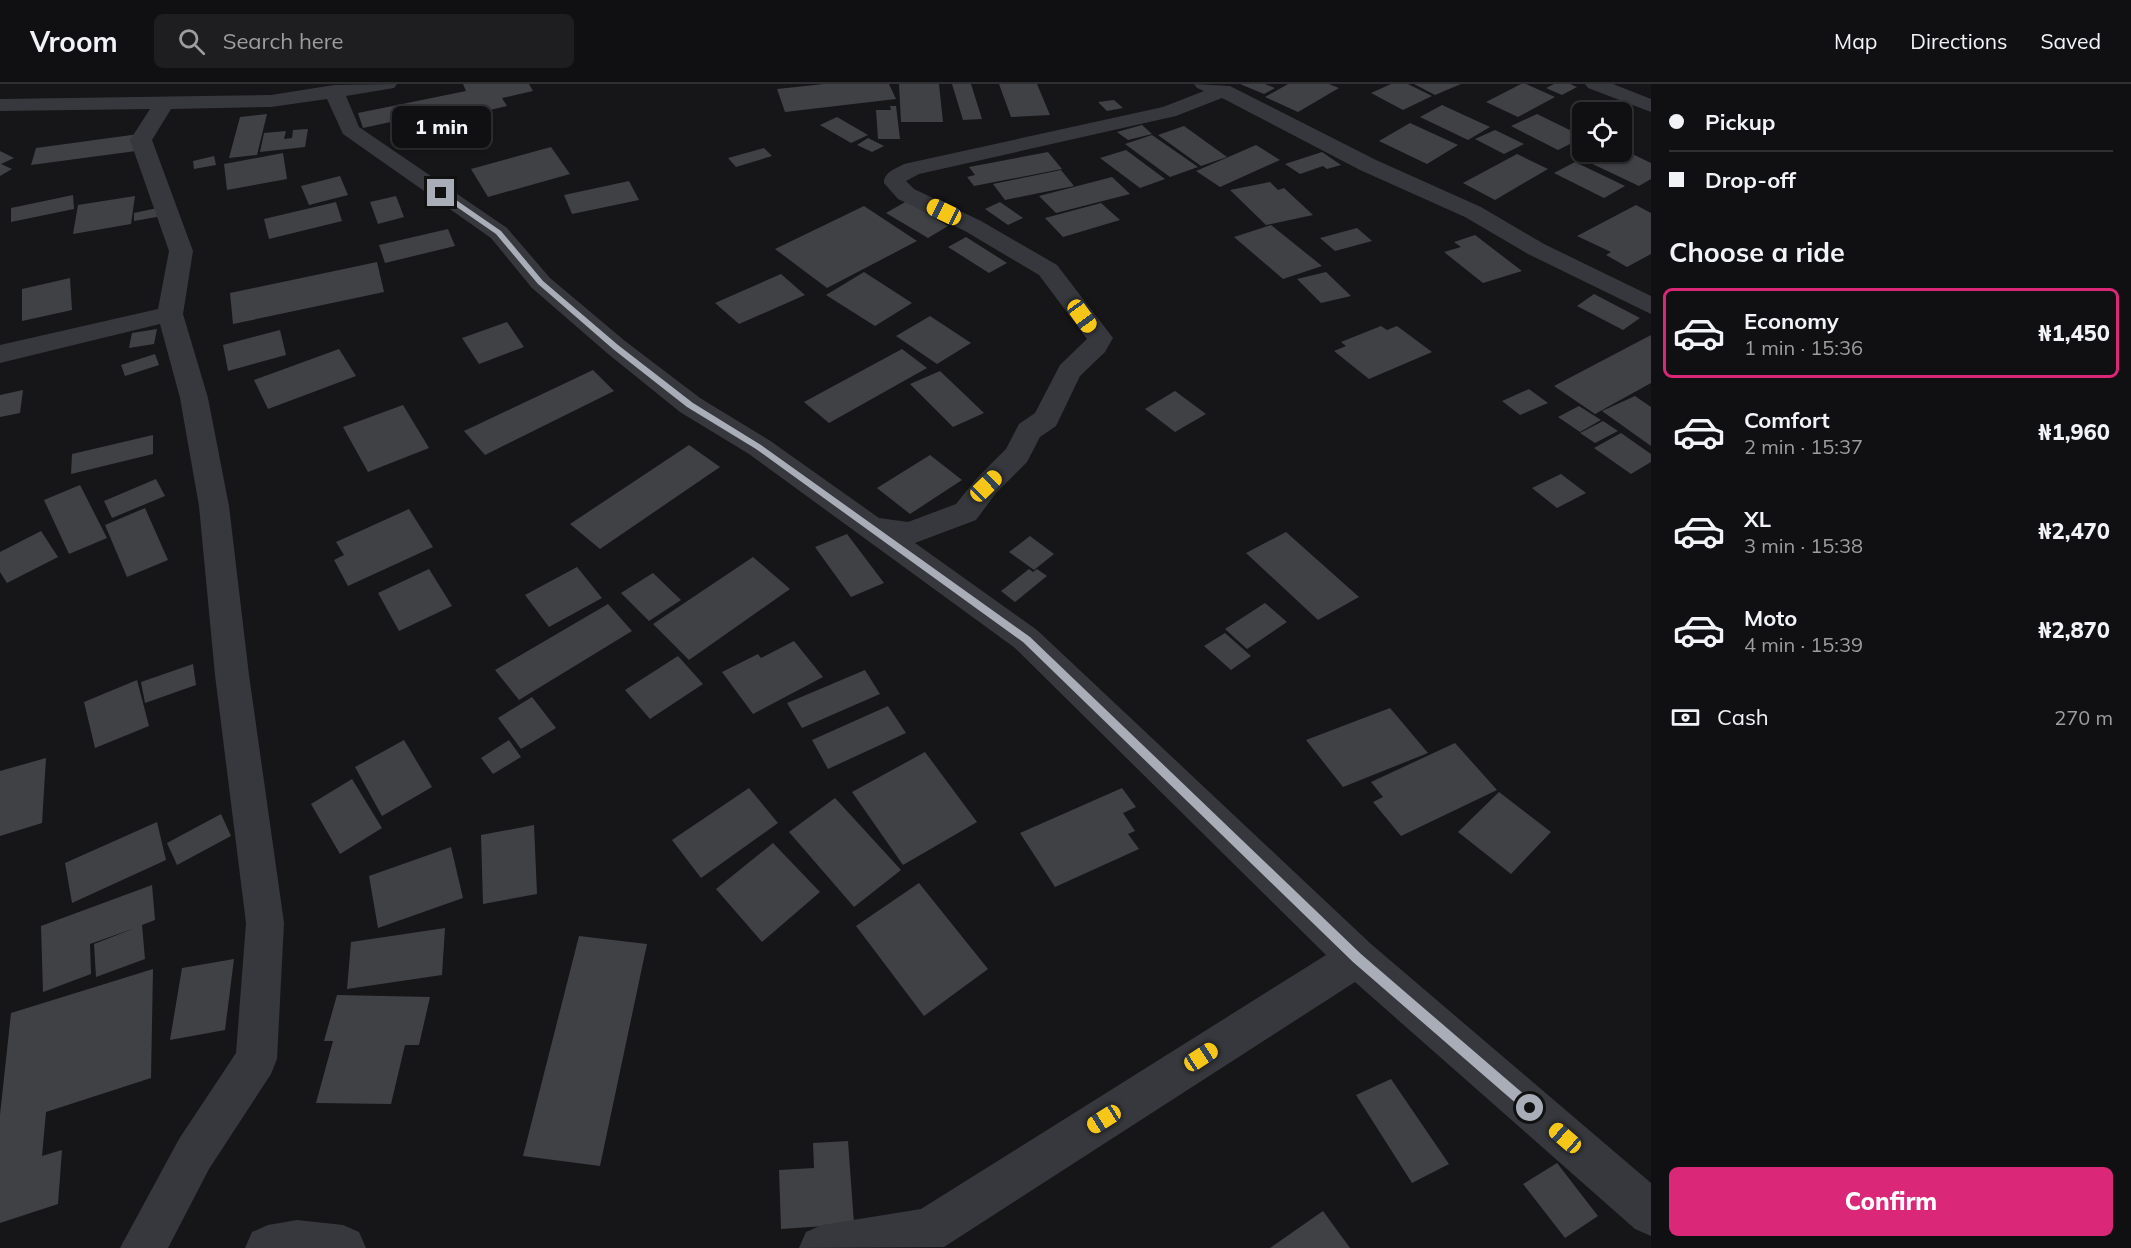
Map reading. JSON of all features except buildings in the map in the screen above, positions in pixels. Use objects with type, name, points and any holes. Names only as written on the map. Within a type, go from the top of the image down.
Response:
[{"type":"street","points":[[5,106],[271,101],[387,84]]},
{"type":"street","points":[[1595,84],[1651,106]]},
{"type":"street","points":[[869,527],[909,534],[966,512],[986,486],[1017,455],[1029,431],[1046,419],[1069,371],[1096,346],[1100,338],[1048,270],[973,226],[906,194],[895,183],[895,178],[912,169],[1169,112],[1213,87],[1368,165],[1473,212],[1536,249],[1651,306]]},
{"type":"street","points":[[334,91],[350,130],[499,233],[541,283],[616,347],[690,405],[759,447],[1026,639],[1357,958],[1651,1213]]},
{"type":"street","points":[[143,1248],[194,1154],[256,1059],[265,923],[232,675],[214,506],[194,398],[170,314],[181,251],[141,140],[164,103]]},
{"type":"street","points":[[0,354],[170,314]]},
{"type":"street","points":[[822,1248],[928,1231],[1357,958]]},
{"type":"street","points":[[268,1248],[297,1243],[343,1248]]},
{"type":"route","points":[[441,193],[499,233],[541,283],[616,347],[690,405],[759,447],[922,567],[1026,639],[1357,958],[1530,1108]]}]
